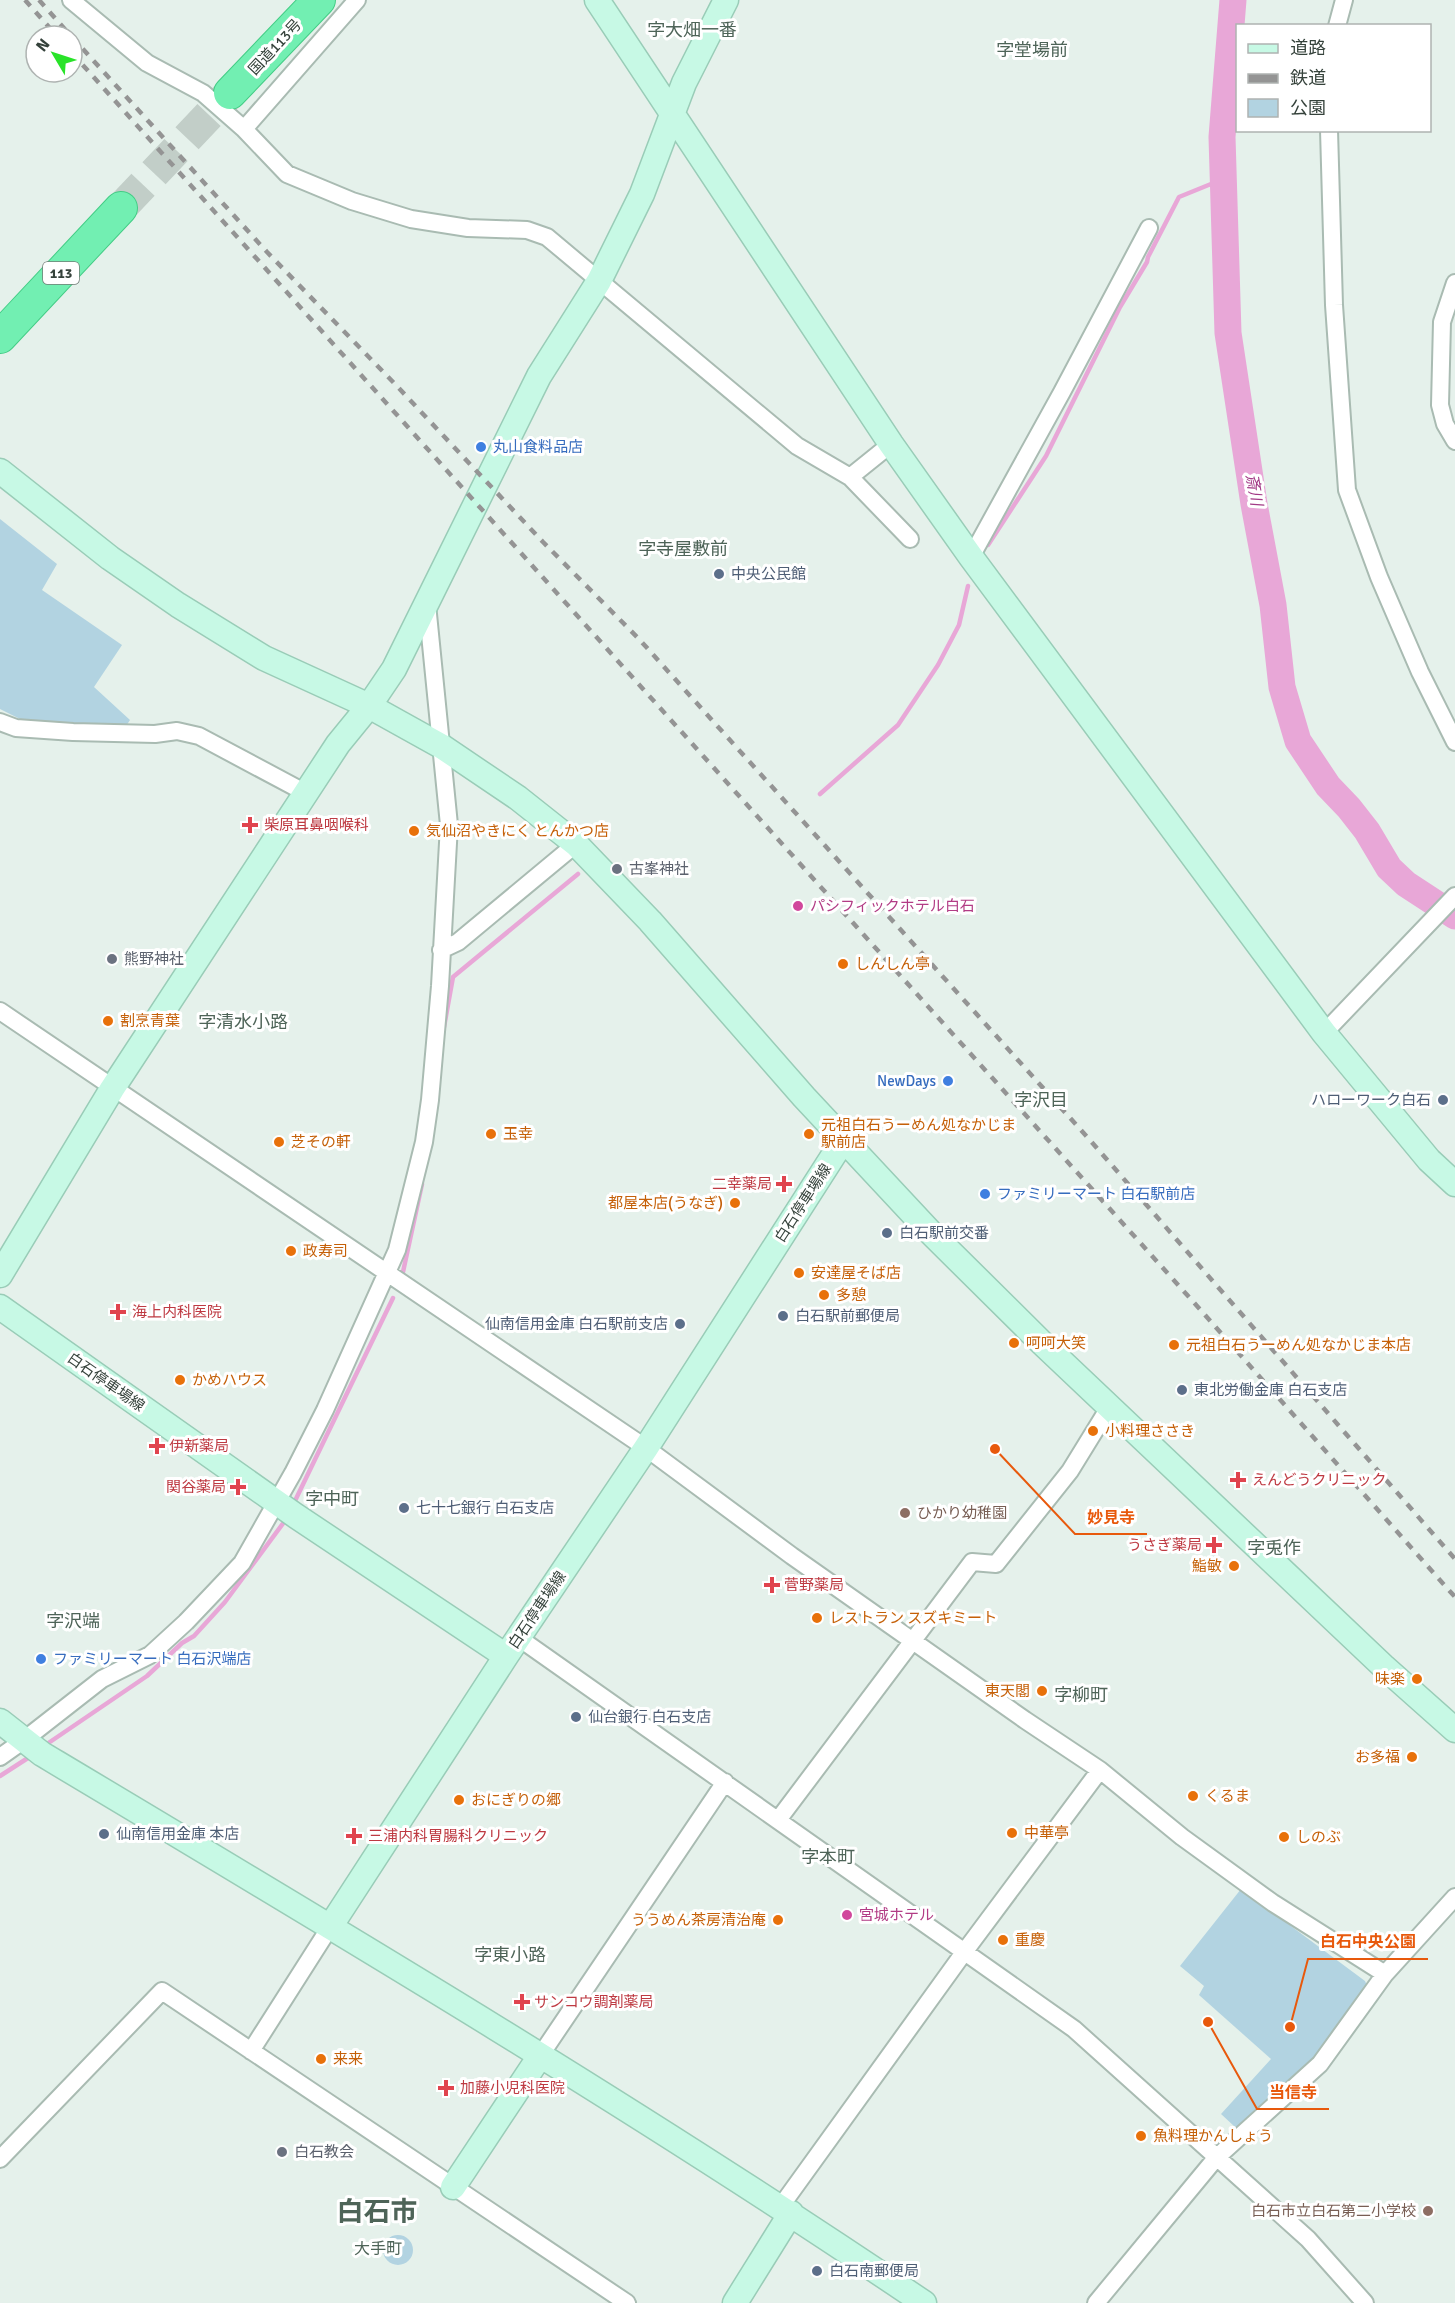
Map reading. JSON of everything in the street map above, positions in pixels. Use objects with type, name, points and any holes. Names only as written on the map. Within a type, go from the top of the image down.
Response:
[{"type":"highway","name":"国道113号","points":[[230,93],[319,0]]},
{"type":"highway","name":"113","points":[[0,337],[121,208]]},
{"type":"street","points":[[71,0],[147,63],[203,93],[244,129],[287,174],[352,201],[411,219],[468,228],[526,230],[547,237],[797,446],[850,477],[910,539]]},
{"type":"street","points":[[244,129],[357,0]]},
{"type":"street","points":[[597,0],[891,444],[971,557],[1324,1033],[1429,1160],[1455,1184]]},
{"type":"street","points":[[0,1275],[112,1089],[338,744],[369,706],[394,669],[539,376],[599,281],[642,194],[684,82],[726,0]]},
{"type":"street","points":[[1338,24],[1344,0]]},
{"type":"street","points":[[1329,132],[1334,305],[1347,490],[1379,577],[1420,672],[1455,742]]},
{"type":"street","points":[[971,557],[1149,228]]},
{"type":"street","points":[[1455,283],[1442,322],[1440,405],[1455,441]]},
{"type":"street","points":[[850,477],[891,444]]},
{"type":"street","points":[[0,471],[110,558],[178,605],[264,658],[369,706],[441,746],[518,798],[576,844],[657,929],[930,1232],[1042,1343],[1383,1666],[1455,1730]]},
{"type":"street","points":[[0,1757],[32,1746],[102,1679],[150,1655],[186,1622],[242,1563],[284,1508],[349,1355],[398,1250],[424,1142],[430,1100],[440,986],[449,825],[427,604]]},
{"type":"street","points":[[0,722],[16,728],[155,734],[177,731],[199,736],[306,793]]},
{"type":"street","points":[[441,950],[458,942],[576,844]]},
{"type":"street","points":[[1324,1033],[1455,896]]},
{"type":"street","points":[[0,1011],[112,1089],[646,1448],[792,1556],[1024,1720],[1100,1770],[1182,1837],[1273,1903],[1385,1974]]},
{"type":"street","name":"白石停車場線","points":[[0,1307],[284,1508],[512,1647],[646,1448],[844,1139]]},
{"type":"street","points":[[778,1820],[972,1562],[996,1564],[1070,1471],[1110,1406]]},
{"type":"street","points":[[251,2051],[512,1647],[725,1782],[1074,2029],[1308,2240],[1365,2303]]},
{"type":"street","points":[[0,1721],[32,1746],[587,2083],[786,2209],[924,2303]]},
{"type":"street","points":[[735,2303],[786,2209],[965,1951],[1100,1770]]},
{"type":"street","points":[[453,2187],[725,1782]]},
{"type":"street","points":[[1096,2303],[1216,2158],[1320,2064],[1385,1974],[1455,1898]]},
{"type":"street","points":[[3,2149],[162,1991],[627,2303]]},
{"type":"green space","points":[[0,519],[57,564],[42,590],[122,645],[94,687],[130,720],[124,729],[20,719],[0,709]]},
{"type":"green space","points":[[1241,1889],[1365,1981],[1371,1995],[1248,2139],[1221,2114],[1271,2059],[1199,1995],[1204,1986],[1180,1966]]},
{"type":"green space","points":[[398,2235],[409,2239],[413,2250],[409,2261],[398,2265],[387,2261],[383,2250],[387,2239]]},
{"type":"waterway","name":"斎川","points":[[1233,0],[1222,137],[1228,333],[1254,504],[1273,605],[1282,687],[1298,741],[1328,786],[1367,831],[1389,868],[1406,884],[1455,916]]},
{"type":"waterway","points":[[988,545],[1046,456],[1120,307],[1147,262],[1179,197],[1211,184],[1223,182]]},
{"type":"waterway","points":[[820,794],[898,725],[938,665],[959,625],[968,586]]},
{"type":"waterway","points":[[444,1027],[453,977],[578,874]]},
{"type":"waterway","points":[[403,1272],[422,1184]]},
{"type":"waterway","points":[[293,1505],[393,1298]]},
{"type":"waterway","points":[[44,1746],[147,1676],[182,1643],[194,1636],[225,1602],[287,1518]]},
{"type":"waterway","points":[[0,1776],[31,1756]]},
{"type":"tunnel","points":[[121,208],[230,93]]},
{"type":"railway","points":[[25,0],[46,24]]},
{"type":"railway","points":[[39,0],[60,24]]},
{"type":"railway","points":[[84,50],[267,252],[543,542],[639,639],[1089,1139],[1455,1559]]},
{"type":"railway","points":[[84,66],[1197,1306],[1455,1597]]},
{"type":"place","name":"丸山食料品店","points":[[481,447]]},
{"type":"place","name":"中央公民館","points":[[719,574]]},
{"type":"place","name":"柴原耳鼻咽喉科","points":[[250,825]]},
{"type":"place","name":"気仙沼やきにく とんかつ店","points":[[414,831]]},
{"type":"place","name":"古峯神社","points":[[617,869]]},
{"type":"place","name":"パシフィックホテル白石","points":[[798,906]]},
{"type":"place","name":"熊野神社","points":[[112,959]]},
{"type":"place","name":"しんしん亭","points":[[843,964]]},
{"type":"place","name":"割烹青葉","points":[[108,1021]]},
{"type":"place","name":"NewDays","points":[[948,1081]]},
{"type":"place","name":"ハローワーク白石","points":[[1443,1100]]},
{"type":"place","name":"玉幸","points":[[491,1134]]},
{"type":"place","name":"元祖白石うーめん処なかじま 駅前店","points":[[809,1134]]},
{"type":"place","name":"芝その軒","points":[[279,1142]]},
{"type":"place","name":"二幸薬局","points":[[784,1184]]},
{"type":"place","name":"ファミリーマート 白石駅前店","points":[[985,1194]]},
{"type":"place","name":"都屋本店(うなぎ)","points":[[735,1203]]},
{"type":"place","name":"白石駅前交番","points":[[887,1233]]},
{"type":"place","name":"政寿司","points":[[291,1251]]},
{"type":"place","name":"安達屋そば店","points":[[799,1273]]},
{"type":"place","name":"多憩","points":[[824,1295]]},
{"type":"place","name":"海上内科医院","points":[[118,1312]]},
{"type":"place","name":"白石駅前郵便局","points":[[783,1316]]},
{"type":"place","name":"仙南信用金庫 白石駅前支店","points":[[680,1324]]},
{"type":"place","name":"呵呵大笑","points":[[1014,1343]]},
{"type":"place","name":"元祖白石うーめん処なかじま本店","points":[[1174,1345]]},
{"type":"place","name":"かめハウス","points":[[180,1380]]},
{"type":"place","name":"東北労働金庫 白石支店","points":[[1182,1390]]},
{"type":"place","name":"小料理ささき","points":[[1093,1431]]},
{"type":"place","name":"伊新薬局","points":[[157,1446]]},
{"type":"place","name":"妙見寺","points":[[995,1449]]},
{"type":"place","name":"えんどうクリニック","points":[[1238,1480]]},
{"type":"place","name":"関谷薬局","points":[[238,1487]]},
{"type":"place","name":"七十七銀行 白石支店","points":[[404,1508]]},
{"type":"place","name":"ひかり幼稚園","points":[[905,1513]]},
{"type":"place","name":"うさぎ薬局","points":[[1214,1545]]},
{"type":"place","name":"鮨敏","points":[[1234,1566]]},
{"type":"place","name":"菅野薬局","points":[[772,1585]]},
{"type":"place","name":"レストラン スズキミート","points":[[817,1618]]},
{"type":"place","name":"ファミリーマート 白石沢端店","points":[[41,1659]]},
{"type":"place","name":"味楽","points":[[1417,1679]]},
{"type":"place","name":"東天閣","points":[[1042,1691]]},
{"type":"place","name":"仙台銀行 白石支店","points":[[576,1717]]},
{"type":"place","name":"お多福","points":[[1412,1757]]},
{"type":"place","name":"くるま","points":[[1193,1796]]},
{"type":"place","name":"おにぎりの郷","points":[[459,1800]]},
{"type":"place","name":"中華亭","points":[[1012,1833]]},
{"type":"place","name":"仙南信用金庫 本店","points":[[104,1834]]},
{"type":"place","name":"三浦内科胃腸科クリニック","points":[[354,1836]]},
{"type":"place","name":"しのぶ","points":[[1284,1837]]},
{"type":"place","name":"宮城ホテル","points":[[847,1915]]},
{"type":"place","name":"ううめん茶房清治庵","points":[[778,1920]]},
{"type":"place","name":"重慶","points":[[1003,1940]]},
{"type":"place","name":"サンコウ調剤薬局","points":[[522,2002]]},
{"type":"place","name":"当信寺","points":[[1208,2022]]},
{"type":"place","name":"白石中央公園","points":[[1290,2027]]},
{"type":"place","name":"来来","points":[[321,2059]]},
{"type":"place","name":"加藤小児科医院","points":[[446,2088]]},
{"type":"place","name":"魚料理かんしょう","points":[[1141,2136]]},
{"type":"place","name":"白石教会","points":[[282,2152]]},
{"type":"place","name":"白石市立白石第二小学校","points":[[1428,2211]]},
{"type":"place","name":"白石南郵便局","points":[[817,2271]]},
{"type":"district","name":"字大畑一番","points":[[692,30]]},
{"type":"district","name":"字堂場前","points":[[1032,50]]},
{"type":"district","name":"字寺屋敷前","points":[[683,549]]},
{"type":"district","name":"字清水小路","points":[[243,1022]]},
{"type":"district","name":"字沢目","points":[[1041,1100]]},
{"type":"district","name":"字中町","points":[[332,1499]]},
{"type":"district","name":"字兎作","points":[[1274,1548]]},
{"type":"district","name":"字沢端","points":[[73,1621]]},
{"type":"district","name":"字柳町","points":[[1081,1695]]},
{"type":"district","name":"字本町","points":[[828,1857]]},
{"type":"district","name":"字東小路","points":[[510,1955]]},
{"type":"district","name":"白石市","points":[[377,2212]]},
{"type":"district","name":"大手町","points":[[378,2249]]}]
